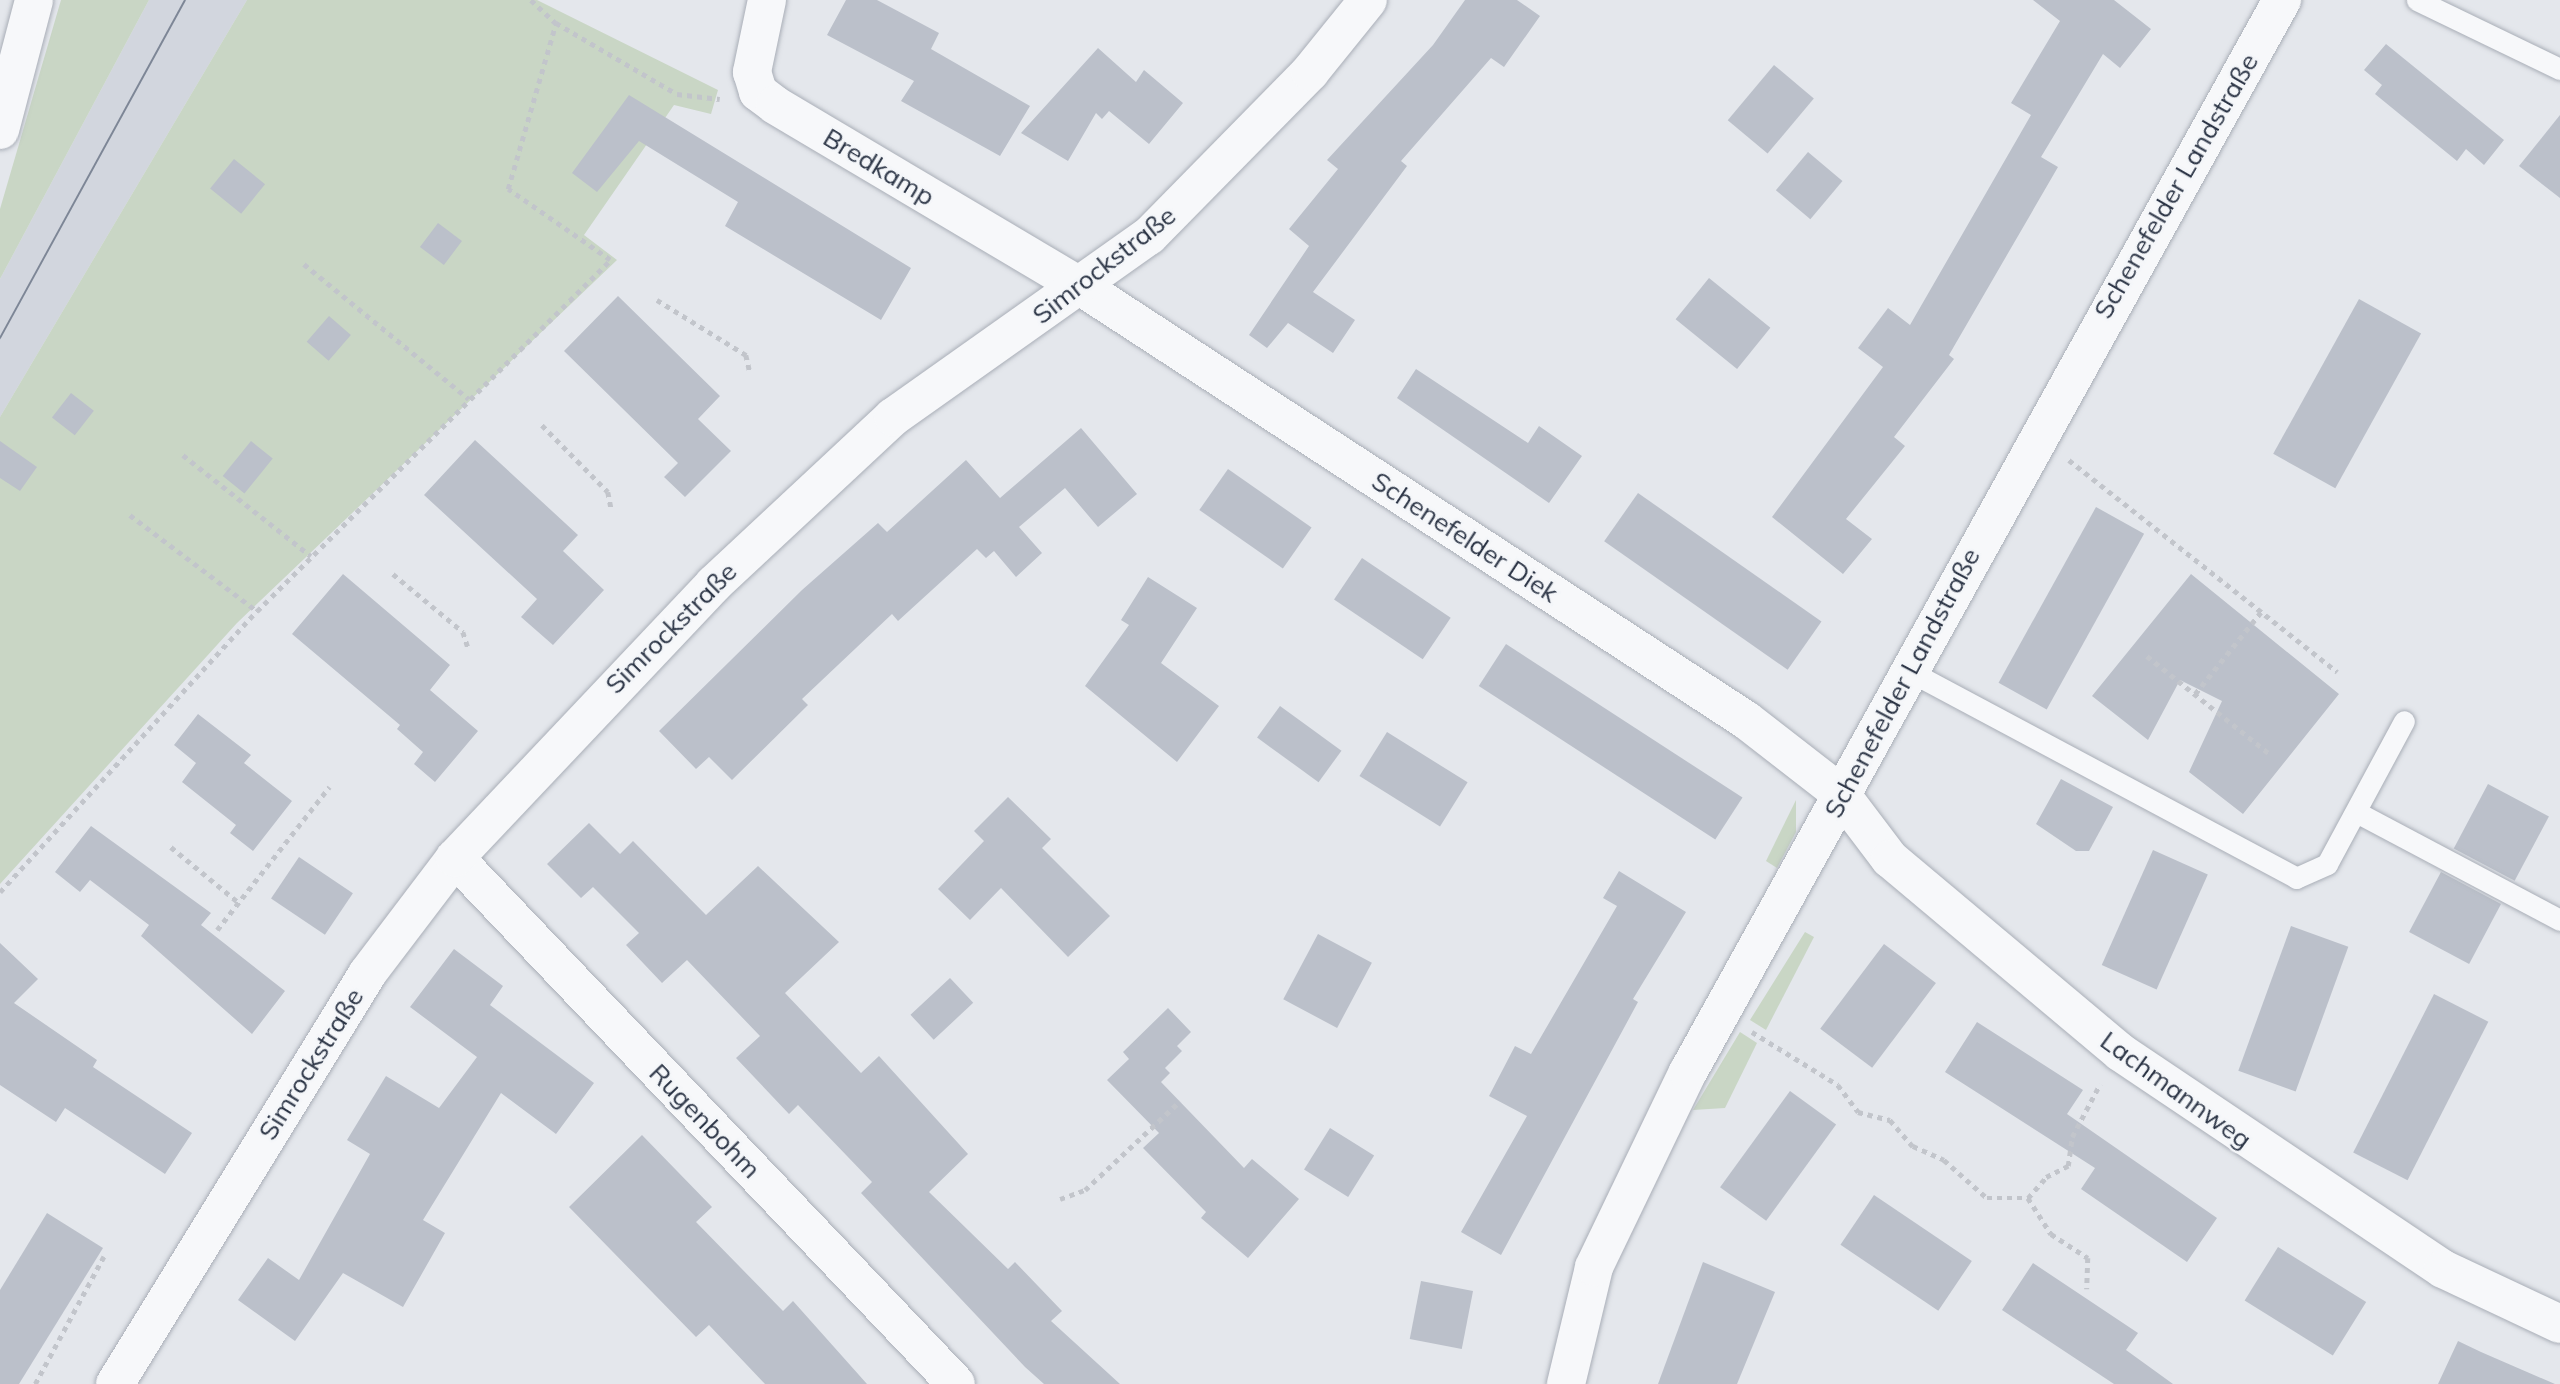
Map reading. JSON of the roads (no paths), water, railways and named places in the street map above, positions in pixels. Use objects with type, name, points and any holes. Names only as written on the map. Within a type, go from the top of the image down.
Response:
[{"type":"street","points":[[0,130],[34,0]]},
{"type":"street","name":"Bredkamp","points":[[767,0],[752,72],[758,92],[1083,288]]},
{"type":"street","name":"Simrockstraße","points":[[115,1384],[368,974],[454,858],[708,589],[893,417],[1083,288],[1226,162],[1368,0]]},
{"type":"street","name":"Schenefelder Landstraße","points":[[1566,1384],[1594,1267],[1723,1012],[1840,793],[1910,672],[2036,434],[2282,0]]},
{"type":"street","name":"Schenefelder Diek","points":[[1083,288],[1746,720],[1840,793]]},
{"type":"street","name":"Lachmannweg","points":[[1840,793],[1890,859],[2120,1052],[2443,1269],[2560,1324]]},
{"type":"street","name":"Rugenbohm","points":[[454,858],[956,1384]]},
{"type":"lane","points":[[2417,0],[2560,69]]},
{"type":"lane","points":[[1910,672],[2296,878],[2328,864],[2404,721]]},
{"type":"lane","points":[[2356,812],[2560,920]]},
{"type":"tram line","points":[[0,338],[185,0]]}]
